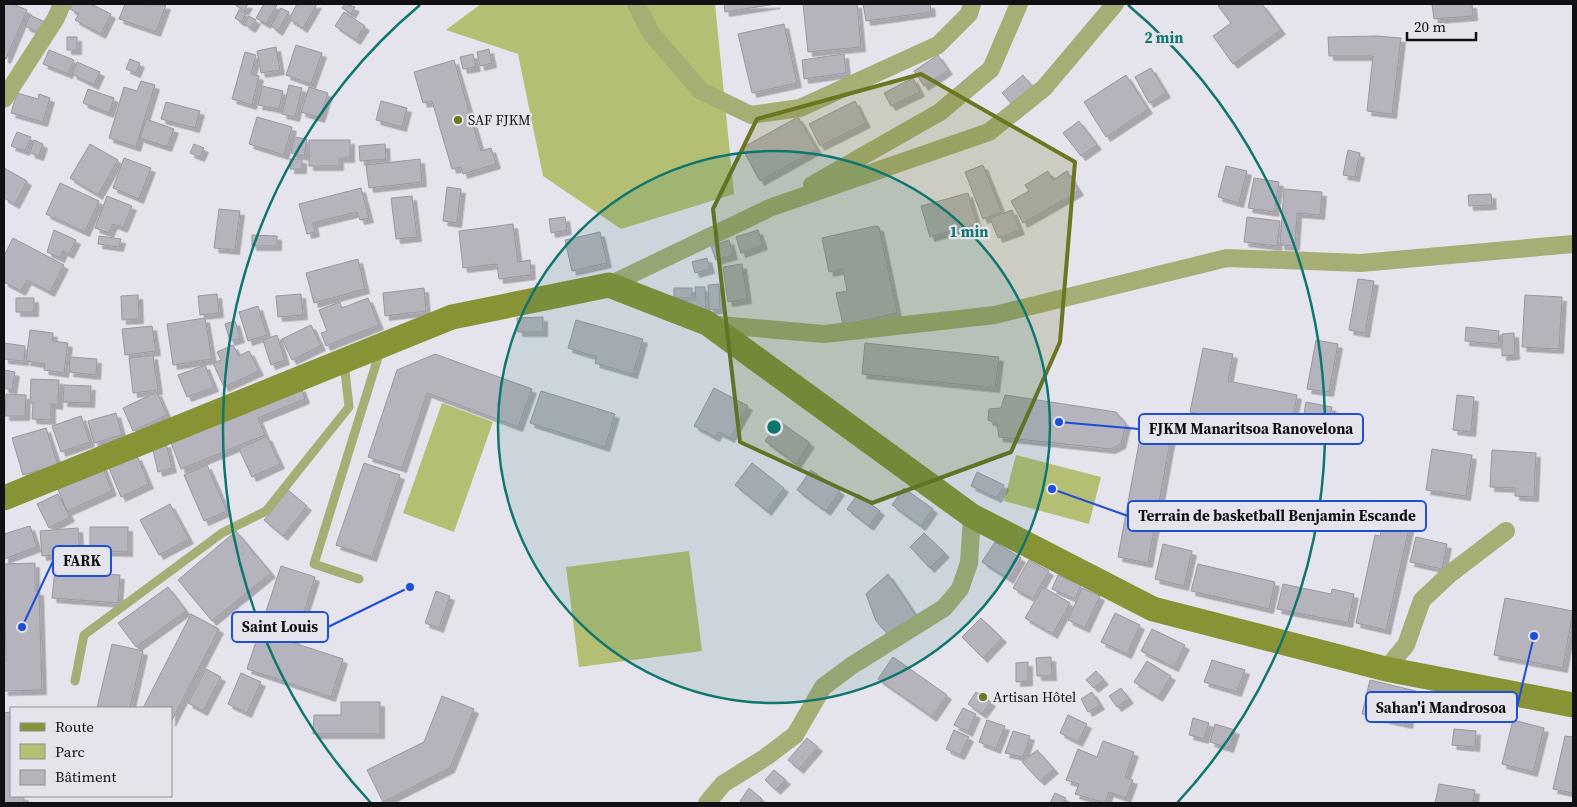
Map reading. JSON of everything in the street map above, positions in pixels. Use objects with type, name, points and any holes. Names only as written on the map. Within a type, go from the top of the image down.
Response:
[{"type":"street","points":[[4,99],[56,18],[62,4]]},
{"type":"street","points":[[636,4],[651,33],[701,91],[751,115],[800,108],[938,45],[969,14],[972,4]]},
{"type":"street","points":[[4,498],[344,359],[452,317],[609,285],[772,207],[948,106],[991,69],[1019,4]]},
{"type":"street","points":[[772,207],[989,132],[1044,88],[1115,4]]},
{"type":"street","points":[[707,324],[824,334],[996,315],[1226,258],[1361,263],[1573,244]]},
{"type":"street","points":[[609,285],[707,324],[972,516],[1152,609],[1386,669],[1573,705]]},
{"type":"street","points":[[707,803],[723,784],[766,757],[795,735],[823,687],[851,666],[944,608],[960,589],[969,563],[972,516]]},
{"type":"street","points":[[1386,669],[1406,645],[1422,600],[1451,573],[1506,531]]},
{"type":"lane","points":[[359,579],[314,564],[383,344]]},
{"type":"lane","points":[[76,681],[84,635],[222,533],[266,511],[349,407],[344,359]]},
{"type":"highlighted area","points":[[921,74],[1075,162],[1060,342],[1011,452],[872,503],[740,442],[713,209],[757,119]]},
{"type":"green space","points":[[481,4],[715,4],[734,194],[621,229],[543,176],[518,54],[446,30]]},
{"type":"green space","points":[[442,403],[493,422],[454,532],[403,513]]},
{"type":"green space","points":[[1016,455],[1101,477],[1089,524],[1004,501]]},
{"type":"green space","points":[[689,551],[702,651],[579,667],[566,567]]},
{"type":"building","points":[[4,4],[13,4],[27,10],[6,59],[4,58]]},
{"type":"building","points":[[72,4],[91,4],[111,14],[101,34],[75,20],[79,14],[70,9]]},
{"type":"building","points":[[125,4],[166,5],[156,32],[119,19]]},
{"type":"building","points":[[234,4],[248,4],[244,11]]},
{"type":"building","points":[[264,4],[277,5],[266,24],[256,18]]},
{"type":"building","points":[[297,4],[317,4],[303,28],[289,19]]},
{"type":"building","points":[[345,4],[355,7],[351,14],[342,8]]},
{"type":"building","points":[[724,4],[776,4],[725,12]]},
{"type":"building","points":[[803,4],[857,4],[861,47],[808,52]]},
{"type":"building","points":[[863,4],[930,4],[931,12],[866,21]]},
{"type":"building","points":[[1221,4],[1262,4],[1281,30],[1233,64],[1213,36],[1231,23],[1218,6]]},
{"type":"building","points":[[1432,4],[1472,4],[1473,16],[1434,19]]},
{"type":"building","points":[[281,8],[289,12],[278,31],[271,26]]},
{"type":"building","points":[[239,10],[246,14],[241,22],[235,18]]},
{"type":"building","points":[[344,12],[365,26],[356,40],[335,26]]},
{"type":"building","points":[[30,15],[47,23],[42,34],[25,26]]},
{"type":"building","points":[[249,16],[256,20],[251,28],[244,24]]},
{"type":"building","points":[[784,24],[797,83],[752,93],[738,34]]},
{"type":"building","points":[[1376,36],[1401,38],[1392,114],[1367,111],[1373,56],[1329,56],[1328,37]]},
{"type":"building","points":[[67,37],[77,37],[77,50],[67,50]]},
{"type":"building","points":[[296,45],[322,53],[311,84],[286,75]]},
{"type":"building","points":[[276,47],[280,70],[261,73],[257,51]]},
{"type":"building","points":[[489,49],[492,63],[480,66],[477,52]]},
{"type":"building","points":[[49,50],[74,60],[68,74],[43,64]]},
{"type":"building","points":[[245,52],[256,55],[251,74],[259,76],[252,105],[232,99]]},
{"type":"building","points":[[473,54],[476,67],[463,69],[460,57]]},
{"type":"building","points":[[844,54],[846,73],[804,79],[802,60]]},
{"type":"building","points":[[938,55],[948,70],[924,86],[914,71]]},
{"type":"building","points":[[130,59],[140,63],[136,73],[126,69]]},
{"type":"building","points":[[454,60],[481,151],[491,148],[496,164],[463,174],[461,167],[452,169],[432,101],[423,103],[414,72]]},
{"type":"building","points":[[77,62],[100,72],[94,85],[72,74]]},
{"type":"building","points":[[1151,68],[1166,93],[1149,103],[1135,77]]},
{"type":"building","points":[[1023,75],[1032,87],[1012,104],[1002,93]]},
{"type":"building","points":[[1126,75],[1148,109],[1106,137],[1084,102]]},
{"type":"building","points":[[913,78],[920,92],[891,106],[884,93]]},
{"type":"building","points":[[141,81],[155,85],[136,147],[109,138],[124,87],[137,91]]},
{"type":"building","points":[[289,85],[302,88],[295,117],[282,114]]},
{"type":"building","points":[[262,86],[283,91],[279,109],[258,105]]},
{"type":"building","points":[[309,87],[328,93],[320,118],[301,112]]},
{"type":"building","points":[[88,89],[114,98],[109,113],[83,103]]},
{"type":"building","points":[[17,93],[38,99],[39,94],[50,98],[43,122],[11,113]]},
{"type":"building","points":[[381,101],[407,108],[402,127],[376,120]]},
{"type":"building","points":[[855,101],[866,123],[820,146],[809,124]]},
{"type":"building","points":[[166,102],[200,111],[195,128],[161,119]]},
{"type":"building","points":[[257,117],[292,127],[284,155],[249,144]]},
{"type":"building","points":[[798,117],[817,149],[760,181],[742,148]]},
{"type":"building","points":[[146,119],[174,129],[167,147],[140,138]]},
{"type":"building","points":[[1079,121],[1097,145],[1081,156],[1063,133]]},
{"type":"building","points":[[17,132],[31,137],[25,151],[11,146]]},
{"type":"building","points":[[294,137],[307,139],[304,156],[291,153]]},
{"type":"building","points":[[34,140],[43,144],[39,156],[30,153]]},
{"type":"building","points":[[309,140],[350,140],[350,158],[339,158],[339,166],[309,166]]},
{"type":"building","points":[[90,144],[118,160],[98,195],[70,178]]},
{"type":"building","points":[[194,144],[204,148],[200,157],[190,153]]},
{"type":"building","points":[[385,144],[386,159],[360,161],[359,146]]},
{"type":"building","points":[[1348,150],[1360,153],[1355,177],[1343,175]]},
{"type":"building","points":[[124,158],[151,168],[139,199],[113,188]]},
{"type":"building","points":[[290,159],[302,159],[302,169],[290,169]]},
{"type":"building","points":[[420,159],[422,182],[369,188],[366,165]]},
{"type":"building","points":[[983,165],[1002,212],[983,219],[965,172]]},
{"type":"building","points":[[1226,166],[1247,171],[1239,203],[1218,197]]},
{"type":"building","points":[[4,168],[27,181],[15,204],[4,198]]},
{"type":"building","points":[[1048,171],[1053,180],[1067,171],[1079,191],[1023,223],[1011,201],[1029,191],[1025,185]]},
{"type":"building","points":[[1254,178],[1279,182],[1274,212],[1248,208]]},
{"type":"building","points":[[60,183],[99,201],[85,232],[46,214]]},
{"type":"building","points":[[447,187],[461,189],[457,223],[443,221]]},
{"type":"building","points":[[361,188],[369,218],[360,220],[357,212],[313,223],[315,232],[307,234],[299,204]]},
{"type":"building","points":[[1284,189],[1322,192],[1320,215],[1297,213],[1295,246],[1280,245]]},
{"type":"building","points":[[968,193],[977,224],[930,237],[921,206]]},
{"type":"building","points":[[1491,194],[1492,205],[1469,206],[1468,195]]},
{"type":"building","points":[[107,196],[132,206],[123,228],[113,224],[109,233],[95,228]]},
{"type":"building","points":[[412,196],[417,237],[396,239],[391,198]]},
{"type":"building","points":[[219,209],[240,211],[235,250],[214,248]]},
{"type":"building","points":[[1012,210],[1020,230],[998,238],[990,218]]},
{"type":"building","points":[[565,217],[567,230],[551,233],[549,219]]},
{"type":"building","points":[[1247,217],[1280,221],[1277,246],[1244,242]]},
{"type":"building","points":[[513,224],[518,262],[530,260],[531,275],[499,279],[497,264],[463,268],[459,231]]},
{"type":"building","points":[[875,226],[879,227],[897,313],[843,325],[836,293],[847,291],[843,269],[829,272],[822,238]]},
{"type":"building","points":[[54,230],[76,240],[69,254],[63,251],[60,258],[47,252]]},
{"type":"building","points":[[758,230],[763,245],[741,253],[736,237]]},
{"type":"building","points":[[600,232],[607,263],[572,271],[565,240]]},
{"type":"building","points":[[252,235],[277,236],[277,246],[252,246]]},
{"type":"building","points":[[99,236],[121,239],[119,247],[98,244]]},
{"type":"building","points":[[13,238],[64,265],[50,292],[27,280],[21,291],[4,282],[4,256]]},
{"type":"building","points":[[729,240],[733,255],[716,260],[711,246]]},
{"type":"building","points":[[707,258],[710,269],[695,273],[692,262]]},
{"type":"building","points":[[358,259],[365,289],[314,303],[306,273]]},
{"type":"building","points":[[742,264],[747,299],[728,302],[723,267]]},
{"type":"building","points":[[1358,279],[1374,281],[1365,333],[1349,330]]},
{"type":"building","points":[[719,284],[720,309],[709,310],[708,285]]},
{"type":"building","points":[[695,287],[705,287],[706,310],[682,300],[696,300]]},
{"type":"building","points":[[424,288],[426,311],[385,316],[383,293]]},
{"type":"building","points":[[674,288],[692,288],[692,298],[674,298]]},
{"type":"building","points":[[217,294],[219,313],[200,315],[198,296]]},
{"type":"building","points":[[301,294],[303,315],[278,317],[276,296]]},
{"type":"building","points":[[138,295],[139,319],[122,320],[121,296]]},
{"type":"building","points":[[1525,295],[1562,297],[1559,349],[1522,347]]},
{"type":"building","points":[[16,298],[34,298],[34,312],[16,312]]},
{"type":"building","points":[[368,298],[379,325],[326,346],[321,333],[327,331],[319,310],[340,302],[342,308]]},
{"type":"building","points":[[258,306],[267,335],[248,341],[239,312]]},
{"type":"building","points":[[543,317],[543,332],[518,332],[517,318]]},
{"type":"building","points":[[205,318],[212,359],[173,365],[167,324]]},
{"type":"building","points":[[576,320],[643,339],[633,374],[595,363],[597,357],[568,348]]},
{"type":"building","points":[[235,321],[240,338],[230,341],[225,324]]},
{"type":"building","points":[[311,325],[321,346],[292,360],[282,339]]},
{"type":"building","points":[[152,326],[156,351],[125,355],[122,329]]},
{"type":"building","points":[[1466,327],[1499,331],[1498,344],[1465,341]]},
{"type":"building","points":[[30,330],[53,333],[52,341],[68,343],[64,373],[44,370],[45,364],[26,361]]},
{"type":"building","points":[[1514,333],[1515,355],[1502,356],[1502,334]]},
{"type":"building","points":[[277,335],[285,360],[271,365],[263,340]]},
{"type":"building","points":[[1316,340],[1338,344],[1329,392],[1307,389]]},
{"type":"building","points":[[4,343],[25,346],[24,361],[4,359]]},
{"type":"building","points":[[865,343],[999,357],[995,388],[862,374]]},
{"type":"building","points":[[233,345],[239,356],[249,351],[259,371],[224,387],[213,363],[221,360],[217,352]]},
{"type":"building","points":[[1203,348],[1233,354],[1228,381],[1297,395],[1290,432],[1190,412]]},
{"type":"building","points":[[435,354],[532,389],[518,427],[427,393],[402,468],[368,457],[397,370]]},
{"type":"building","points":[[153,355],[158,390],[133,393],[129,358]]},
{"type":"building","points":[[70,357],[97,359],[96,375],[69,372]]},
{"type":"building","points":[[205,365],[214,387],[187,397],[178,375]]},
{"type":"building","points":[[4,370],[15,372],[12,390],[4,388]]},
{"type":"building","points":[[31,379],[59,380],[58,405],[51,404],[51,420],[32,419],[33,403],[30,403]]},
{"type":"building","points":[[64,385],[91,386],[90,403],[63,402]]},
{"type":"building","points":[[301,387],[305,399],[258,418],[265,435],[181,469],[170,440]]},
{"type":"building","points":[[714,388],[748,406],[730,438],[718,432],[715,437],[694,426]]},
{"type":"building","points":[[541,391],[615,414],[605,447],[530,423]]},
{"type":"building","points":[[157,392],[167,415],[133,431],[123,408]]},
{"type":"building","points":[[6,394],[26,395],[25,416],[5,416]]},
{"type":"building","points":[[1005,395],[1116,412],[1126,424],[1121,444],[1111,449],[999,437],[997,424],[988,420],[989,409],[1001,408]]},
{"type":"building","points":[[1457,395],[1474,397],[1471,432],[1453,430]]},
{"type":"building","points":[[1306,402],[1332,407],[1328,424],[1303,419]]},
{"type":"building","points":[[116,413],[122,435],[94,443],[88,421]]},
{"type":"building","points":[[81,416],[90,442],[61,452],[52,426]]},
{"type":"building","points":[[779,421],[810,443],[796,464],[765,441]]},
{"type":"building","points":[[46,428],[58,465],[23,475],[12,438]]},
{"type":"building","points":[[1141,432],[1171,437],[1148,563],[1118,557]]},
{"type":"building","points":[[267,436],[280,464],[252,477],[239,449]]},
{"type":"building","points":[[166,443],[172,468],[158,472],[152,446]]},
{"type":"building","points":[[1432,449],[1472,455],[1466,496],[1426,490]]},
{"type":"building","points":[[1492,450],[1536,453],[1534,497],[1515,496],[1515,488],[1490,487]]},
{"type":"building","points":[[137,456],[149,484],[121,497],[109,468]]},
{"type":"building","points":[[364,463],[400,475],[372,557],[336,545]]},
{"type":"building","points":[[752,463],[784,488],[767,511],[735,485]]},
{"type":"building","points":[[102,465],[112,491],[67,511],[56,485]]},
{"type":"building","points":[[207,465],[227,511],[204,521],[184,475]]},
{"type":"building","points":[[811,470],[840,491],[826,511],[797,490]]},
{"type":"building","points":[[977,472],[1004,485],[997,498],[971,486]]},
{"type":"building","points":[[904,488],[933,509],[921,526],[892,505]]},
{"type":"building","points":[[288,490],[307,506],[283,536],[264,520]]},
{"type":"building","points":[[58,494],[70,517],[49,528],[37,504]]},
{"type":"building","points":[[858,494],[880,511],[869,526],[847,509]]},
{"type":"building","points":[[170,504],[189,539],[159,555],[140,520]]},
{"type":"building","points":[[1384,518],[1410,524],[1386,630],[1356,623],[1375,535],[1380,536]]},
{"type":"building","points":[[30,526],[37,547],[4,559],[4,534]]},
{"type":"building","points":[[90,527],[128,527],[128,552],[90,551]]},
{"type":"building","points":[[78,528],[80,553],[42,556],[40,531]]},
{"type":"building","points":[[236,531],[271,573],[212,621],[178,580]]},
{"type":"building","points":[[924,533],[945,553],[930,568],[910,547]]},
{"type":"building","points":[[1416,537],[1447,544],[1442,569],[1410,562]]},
{"type":"building","points":[[995,542],[1021,558],[1009,579],[982,562]]},
{"type":"building","points":[[1163,544],[1192,551],[1184,586],[1155,579]]},
{"type":"building","points":[[1029,560],[1049,571],[1033,599],[1013,588]]},
{"type":"building","points":[[35,563],[35,591],[39,591],[42,690],[4,691],[4,661],[6,661],[4,564]]},
{"type":"building","points":[[1198,564],[1275,582],[1269,609],[1191,591]]},
{"type":"building","points":[[281,566],[315,577],[294,643],[343,659],[331,697],[247,669]]},
{"type":"building","points":[[55,570],[120,575],[118,603],[52,598]]},
{"type":"building","points":[[888,574],[919,620],[892,639],[876,621],[866,594]]},
{"type":"building","points":[[1058,575],[1081,585],[1075,599],[1052,589]]},
{"type":"building","points":[[1283,584],[1331,594],[1332,589],[1354,594],[1348,623],[1277,609]]},
{"type":"building","points":[[168,587],[186,611],[136,647],[118,623]]},
{"type":"building","points":[[1043,587],[1070,603],[1053,634],[1025,618]]},
{"type":"building","points":[[1082,588],[1100,596],[1085,628],[1068,620]]},
{"type":"building","points":[[436,591],[450,596],[439,628],[425,623]]},
{"type":"building","points":[[1505,598],[1573,611],[1563,668],[1494,655]]},
{"type":"building","points":[[1115,613],[1140,625],[1127,654],[1101,642]]},
{"type":"building","points":[[191,614],[219,629],[172,720],[172,707],[144,707]]},
{"type":"building","points":[[981,618],[1002,638],[983,658],[962,637]]},
{"type":"building","points":[[1152,629],[1185,645],[1174,667],[1141,651]]},
{"type":"building","points":[[112,644],[143,651],[130,707],[97,707]]},
{"type":"building","points":[[893,657],[947,695],[932,717],[878,679]]},
{"type":"building","points":[[1051,657],[1052,676],[1037,676],[1036,658]]},
{"type":"building","points":[[1212,660],[1245,670],[1237,692],[1204,682]]},
{"type":"building","points":[[1147,661],[1171,676],[1158,697],[1134,682]]},
{"type":"building","points":[[1028,662],[1028,681],[1016,682],[1016,663]]},
{"type":"building","points":[[206,669],[221,677],[203,711],[188,703]]},
{"type":"building","points":[[1096,671],[1104,680],[1094,688],[1086,680]]},
{"type":"building","points":[[241,673],[261,682],[247,713],[228,704]]},
{"type":"building","points":[[1370,680],[1416,691],[1408,724],[1362,714]]},
{"type":"building","points":[[1121,688],[1129,699],[1117,707],[1109,696]]},
{"type":"building","points":[[976,692],[991,702],[982,714],[968,704]]},
{"type":"building","points":[[1092,692],[1100,705],[1088,712],[1081,699]]},
{"type":"building","points":[[442,696],[474,709],[450,768],[383,802],[367,770],[424,742]]},
{"type":"building","points":[[341,702],[380,702],[380,734],[313,734],[314,715],[341,715]]},
{"type":"building","points":[[963,708],[976,714],[968,732],[954,725]]},
{"type":"building","points":[[10,712],[10,797],[24,797],[24,803],[4,803],[4,713]]},
{"type":"building","points":[[1068,715],[1087,724],[1078,742],[1060,733]]},
{"type":"building","points":[[1193,718],[1209,723],[1204,739],[1189,735]]},
{"type":"building","points":[[987,720],[1005,726],[996,749],[979,742]]},
{"type":"building","points":[[1513,720],[1544,728],[1533,772],[1502,764]]},
{"type":"building","points":[[1215,724],[1235,730],[1229,748],[1210,742]]},
{"type":"building","points":[[1454,729],[1476,731],[1475,747],[1452,745]]},
{"type":"building","points":[[954,730],[969,737],[960,755],[946,749]]},
{"type":"building","points":[[1013,731],[1030,736],[1023,757],[1005,753]]},
{"type":"building","points":[[1565,736],[1573,737],[1573,793],[1553,789]]},
{"type":"building","points":[[807,738],[818,747],[799,769],[788,760]]},
{"type":"building","points":[[1103,741],[1134,752],[1125,777],[1133,780],[1126,798],[1109,792],[1105,803],[1075,794],[1079,784],[1066,780],[1078,749],[1097,757]]},
{"type":"building","points":[[1037,750],[1054,769],[1040,781],[1022,762]]},
{"type":"building","points":[[774,770],[786,780],[776,790],[765,780]]},
{"type":"building","points":[[1439,784],[1475,790],[1473,803],[1435,803]]},
{"type":"building","points":[[749,788],[762,799],[759,803],[743,803],[740,801]]},
{"type":"building","points":[[1055,793],[1066,798],[1063,803],[1050,803]]},
{"type":"place","name":"SAF FJKM","points":[[458,120]]},
{"type":"place","name":"FJKM Manaritsoa Ranovelona","points":[[1059,422]]},
{"type":"place","name":"Terrain de basketball Benjamin Escande","points":[[1052,489]]},
{"type":"place","name":"Saint Louis","points":[[410,587]]},
{"type":"place","name":"FARK","points":[[22,627]]},
{"type":"place","name":"Sahan'i Mandrosoa","points":[[1534,636]]},
{"type":"place","name":"Artisan Hôtel","points":[[983,697]]}]
